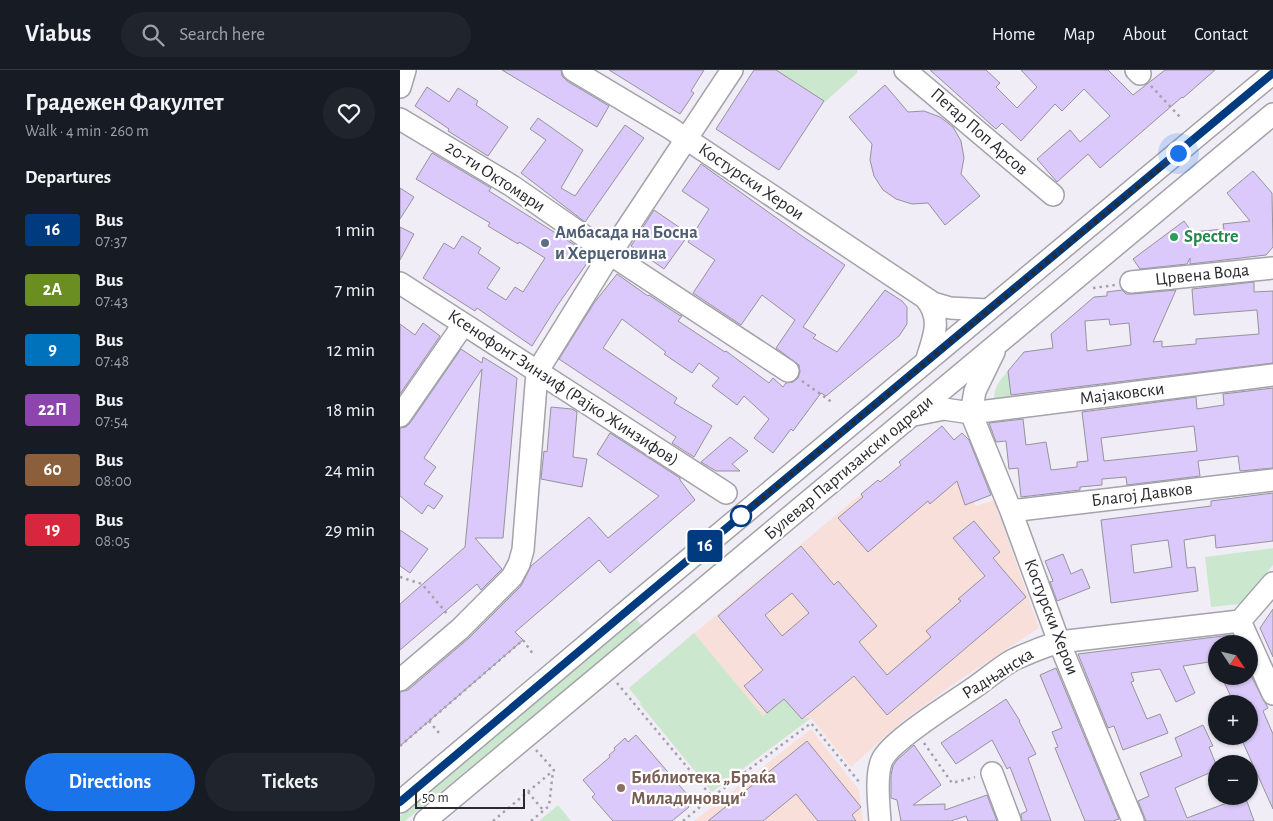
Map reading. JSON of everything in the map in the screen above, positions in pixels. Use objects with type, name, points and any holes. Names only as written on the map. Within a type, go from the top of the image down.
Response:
[{"type":"street","points":[[400,87],[405,70]]},
{"type":"street","name":"Костурски Херои","points":[[574,70],[686,139],[926,299],[939,306],[950,308],[988,310]]},
{"type":"street","points":[[400,680],[460,628],[512,577],[519,564],[524,541],[537,372],[610,254],[732,70]]},
{"type":"street","name":"Петар Поп Арсов","points":[[906,70],[1053,195]]},
{"type":"street","name":"Булевар Партизански одреди","points":[[400,802],[1273,73]]},
{"type":"street","name":"Булевар Партизански одреди","points":[[425,821],[1273,114]]},
{"type":"street","name":"20-ти Октомври","points":[[400,118],[512,186],[610,254],[788,371]]},
{"type":"street","name":"Црвена Вода","points":[[1132,282],[1273,268]]},
{"type":"street","name":"Ксенофонт Зинзиф (Рајко Жинзифов)","points":[[400,284],[726,493]]},
{"type":"street","points":[[926,299],[934,311],[937,322],[926,362]]},
{"type":"street","points":[[400,416],[463,325]]},
{"type":"street","points":[[911,416],[944,409],[971,413],[975,391],[1000,343]]},
{"type":"street","name":"Мајаковски","points":[[971,413],[1273,375]]},
{"type":"street","name":"Костурски Херои","points":[[971,413],[1011,511],[1059,642],[1133,821]]},
{"type":"street","name":"Благој Давков","points":[[1011,511],[1273,480]]},
{"type":"street","points":[[1273,583],[1240,621],[1273,694]]},
{"type":"street","name":"Радњанска","points":[[880,814],[879,771],[885,754],[893,746],[1011,661],[1037,649],[1059,642],[1240,621]]},
{"type":"street","points":[[992,773],[1010,821]]},
{"type":"path","points":[[1138,72],[1180,117]]},
{"type":"path","points":[[1089,288],[1132,282]]},
{"type":"path","points":[[788,371],[833,403]]},
{"type":"path","points":[[400,577],[422,584],[460,628]]},
{"type":"path","points":[[400,746],[523,640],[533,654]]},
{"type":"path","points":[[616,682],[712,797]]},
{"type":"path","points":[[429,721],[439,733]]},
{"type":"path","points":[[683,821],[810,723],[861,784]]},
{"type":"path","points":[[915,730],[952,782],[966,779]]},
{"type":"path","points":[[531,821],[549,806],[554,770],[536,750]]},
{"type":"path","points":[[493,821],[554,770]]},
{"type":"path","points":[[528,792],[544,810]]},
{"type":"shaded area","points":[[942,426],[967,455],[952,468],[965,504],[974,501],[976,506],[994,500],[1039,628],[955,683],[904,720],[851,767],[811,718],[712,792],[629,688],[878,480],[881,482],[901,465],[899,462]]},
{"type":"shaded area","points":[[811,729],[859,790],[863,821],[694,821]]},
{"type":"green space","points":[[776,70],[857,70],[857,73],[825,102]]},
{"type":"green space","points":[[1008,371],[1012,398],[994,400],[998,384]]},
{"type":"green space","points":[[1273,548],[1273,565],[1240,604],[1211,607],[1205,557]]},
{"type":"green space","points":[[636,619],[642,626],[405,821],[400,821],[400,816]]},
{"type":"green space","points":[[694,633],[763,716],[784,699],[802,719],[811,718],[712,792],[629,688]]},
{"type":"green space","points":[[558,805],[571,821],[539,821]]},
{"type":"building","points":[[502,70],[561,70],[562,76],[567,81],[609,106],[597,127]]},
{"type":"building","points":[[609,70],[704,70],[691,91],[694,93],[680,114]]},
{"type":"building","points":[[754,70],[776,70],[824,101],[779,170],[716,129]]},
{"type":"building","points":[[930,70],[986,70],[1000,83],[996,87],[1017,108],[1037,87],[1021,70],[1108,70],[1133,95],[1165,70],[1215,70],[1100,168],[1088,154],[1057,182],[1037,159],[1070,130],[1080,142],[1110,116],[1084,89],[1062,111],[1055,104],[1021,141],[1002,123],[996,129]]},
{"type":"building","points":[[885,85],[908,112],[924,111],[940,117],[953,127],[961,141],[964,158],[961,174],[980,196],[945,225],[928,203],[912,204],[896,199],[883,190],[874,176],[870,160],[872,144],[849,117]]},
{"type":"building","points":[[427,87],[449,102],[458,88],[478,101],[476,105],[508,127],[488,156],[448,131],[449,129],[415,106]]},
{"type":"building","points":[[538,118],[583,150],[561,188],[575,196],[625,125],[644,138],[585,222],[521,173],[546,140],[530,129]]},
{"type":"building","points":[[432,153],[491,188],[489,191],[592,256],[532,346],[477,308],[475,311],[423,278],[444,243],[454,249],[462,236],[481,248],[478,253],[500,268],[487,288],[506,300],[515,287],[523,292],[545,258],[488,226],[490,223],[416,179]]},
{"type":"building","points":[[701,164],[845,265],[803,327],[816,335],[813,338],[837,352],[885,290],[902,301],[907,307],[907,324],[899,336],[826,396],[821,393],[793,431],[791,429],[773,453],[754,438],[769,419],[744,396],[737,405],[712,386],[719,378],[699,363],[692,373],[664,354],[666,352],[622,319],[603,348],[677,398],[674,403],[712,426],[694,457],[672,443],[676,437],[559,359],[594,303],[617,274],[648,296],[682,316],[678,321],[726,351],[769,383],[773,378],[783,387],[786,383],[793,382],[798,378],[800,372],[799,365],[776,348],[795,320],[762,295],[741,325],[693,293],[715,260],[688,242],[709,209],[682,191]]},
{"type":"building","points":[[1253,171],[1272,193],[1273,247],[1266,255],[1190,264],[1190,258],[1187,264],[1140,269],[1133,259],[1184,221],[1192,232],[1224,229],[1223,224],[1250,221],[1227,193]]},
{"type":"building","points":[[400,188],[414,197],[400,219]]},
{"type":"building","points":[[654,210],[689,234],[664,269],[631,246]]},
{"type":"building","points":[[400,227],[414,234],[400,260]]},
{"type":"building","points":[[1254,282],[1254,292],[1273,291],[1273,363],[1011,395],[1008,371],[1024,352],[1053,348],[1051,334],[1094,297],[1107,296],[1107,292],[1122,290],[1126,294],[1132,294],[1176,290],[1153,342],[1162,341],[1162,347],[1196,344],[1196,339],[1259,334],[1257,310],[1194,315],[1192,289]],"holes":[[[1109,319],[1110,325],[1129,323],[1131,345],[1087,351],[1085,321]]]},
{"type":"building","points":[[423,323],[440,336],[400,394],[400,324],[415,335]]},
{"type":"building","points":[[461,349],[482,363],[483,357],[517,378],[503,538],[475,538],[502,569],[481,590],[477,584],[400,650],[400,604],[465,547],[482,369],[424,458],[436,467],[424,484],[443,496],[434,509],[428,505],[422,514],[400,496],[400,428],[406,427],[410,423]]},
{"type":"building","points":[[1273,388],[1273,468],[1240,471],[1238,456],[1198,461],[1200,476],[1127,485],[1126,477],[1102,479],[1102,485],[1080,487],[1080,490],[1021,497],[1018,468],[1009,469],[1006,441],[996,442],[989,423],[1023,419],[1026,445],[1046,442],[1051,470],[1077,467],[1077,462],[1088,461],[1082,412],[1196,397],[1197,409],[1224,405],[1223,394]],"holes":[[[1194,426],[1197,451],[1104,461],[1101,438]]]},
{"type":"building","points":[[551,407],[572,409],[577,412],[573,457],[587,459],[582,487],[541,479],[544,451],[547,452]]},
{"type":"building","points":[[942,426],[954,440],[962,433],[969,440],[991,495],[965,505],[957,481],[930,504],[928,501],[868,552],[838,518],[863,497],[861,494],[901,465],[899,462]]},
{"type":"building","points":[[610,433],[680,478],[695,500],[610,573],[599,560],[515,632],[523,640],[400,746],[400,692],[408,690],[469,638],[521,586],[531,566],[589,517],[608,538],[659,496],[597,454]]},
{"type":"building","points":[[730,437],[748,451],[732,464],[740,471],[716,471],[701,462]]},
{"type":"building","points":[[1273,493],[1273,541],[1216,548],[1215,535],[1184,540],[1187,568],[1195,567],[1198,591],[1111,603],[1101,520],[1211,506],[1211,501]],"holes":[[[1168,540],[1172,567],[1134,573],[1131,545]]]},
{"type":"building","points":[[974,521],[1000,552],[993,558],[1026,597],[887,715],[854,676],[802,719],[784,699],[767,713],[744,686],[763,670],[718,616],[801,546],[834,585],[838,581],[877,626],[859,642],[887,675],[931,637],[926,631],[961,601],[958,599],[985,576],[953,538]],"holes":[[[792,593],[809,613],[782,636],[765,615]]]},
{"type":"building","points":[[400,530],[428,549],[410,573],[400,566]]},
{"type":"building","points":[[1063,554],[1071,574],[1082,569],[1090,588],[1057,601],[1050,582],[1053,581],[1045,561]]},
{"type":"building","points":[[1273,609],[1273,657],[1260,628]]},
{"type":"building","points":[[1208,638],[1208,662],[1183,666],[1195,693],[1176,702],[1160,669],[1131,673],[1134,681],[1131,682],[1147,719],[1160,714],[1168,733],[1123,750],[1114,726],[1108,728],[1078,654]]},
{"type":"building","points":[[1056,668],[1119,819],[1113,821],[1085,821],[1055,748],[1058,747],[1052,732],[1062,728],[1040,675]]},
{"type":"building","points":[[1225,685],[1256,685],[1268,708],[1263,711],[1273,734],[1273,809],[1258,776],[1258,755],[1249,755],[1244,745],[1258,745],[1258,695],[1230,695]]},
{"type":"building","points":[[1006,699],[1020,721],[1036,754],[1028,758],[1051,821],[1022,821],[1021,814],[1027,811],[1010,767],[1007,769],[992,740],[956,764],[941,743]]},
{"type":"building","points":[[1203,725],[1208,736],[1208,745],[1213,746],[1209,747],[1212,755],[1208,755],[1208,774],[1175,788],[1187,818],[1221,805],[1248,805],[1254,821],[1146,821],[1138,801],[1149,796],[1140,773],[1182,756],[1175,738]]},
{"type":"building","points":[[636,735],[686,793],[681,798],[689,807],[672,821],[613,821],[592,797],[595,794],[583,780],[610,757],[609,755],[615,750],[614,748],[625,738],[628,742]]},
{"type":"building","points":[[807,741],[861,807],[852,815],[856,821],[818,821],[796,794],[763,821],[708,821]]},
{"type":"building","points":[[914,745],[941,785],[913,805],[945,804],[945,810],[987,795],[997,821],[968,821],[966,816],[951,821],[901,821],[897,800],[891,798],[891,775],[897,760]]},
{"type":"bus line","name":"16","points":[[400,802],[1273,73]]},
{"type":"place","name":"Spectre","points":[[1174,237]]},
{"type":"place","name":"Амбасада на Босна и Херцеговина","points":[[545,243]]},
{"type":"place","name":"Библиотека „Браќа Миладиновци“","points":[[621,788]]},
{"type":"route","points":[[741,516],[735,521],[1178,153]]}]
